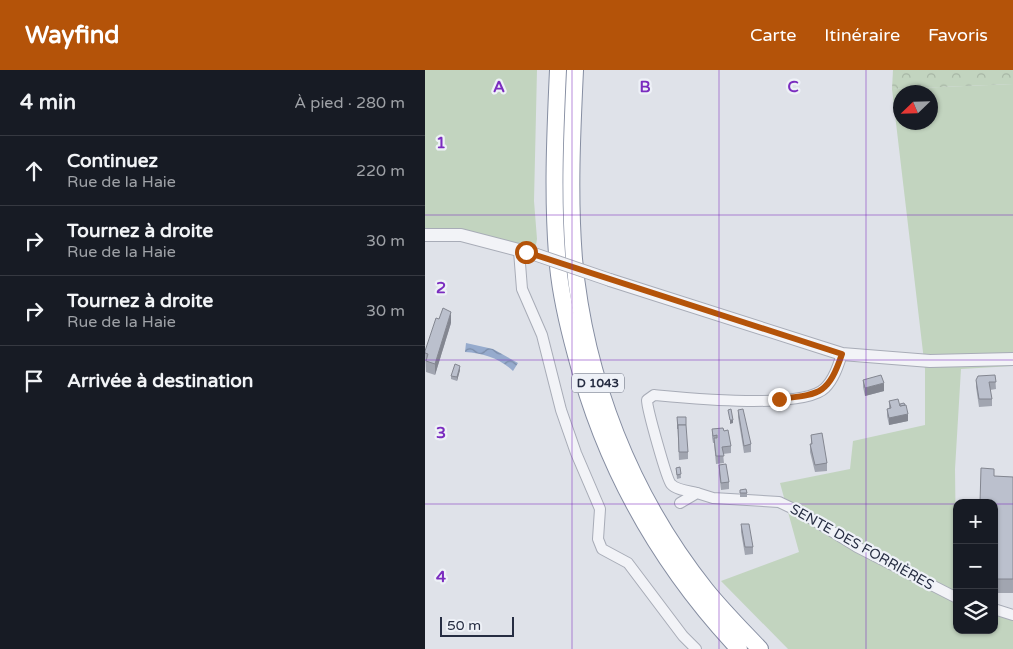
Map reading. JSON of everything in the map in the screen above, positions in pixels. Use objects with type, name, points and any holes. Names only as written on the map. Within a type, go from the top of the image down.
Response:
[{"type":"highway","name":"D 1043","points":[[558,70],[555,136],[558,267],[567,322],[585,391],[613,464],[648,532],[695,600],[739,649]]},
{"type":"highway","name":"D 1043","points":[[575,70],[571,139],[574,259],[585,333],[599,387],[625,458],[661,525],[706,590],[759,649]]},
{"type":"street","points":[[425,235],[461,235],[534,254],[842,354],[930,361],[1013,359]]},
{"type":"street","points":[[519,250],[522,289],[542,335],[561,410],[575,453],[600,510],[598,539],[600,545],[608,554],[628,563],[683,636],[696,649]]},
{"type":"street","name":"SENTE DES FORRIÈRES","points":[[842,354],[835,374],[825,389],[815,394],[735,402],[654,395],[647,400],[648,410],[658,440],[666,477],[675,487],[713,498],[779,502],[802,513],[857,547],[953,596]]},
{"type":"street","points":[[680,504],[697,493]]},
{"type":"street","points":[[998,610],[1013,615]]},
{"type":"green space","points":[[425,70],[537,70],[534,201],[537,239],[534,257],[467,239],[425,239]]},
{"type":"green space","points":[[893,70],[1013,70],[1013,84],[938,87],[938,85],[893,85],[892,89]]},
{"type":"green space","points":[[1013,84],[1013,366],[961,369],[955,469],[955,499],[953,499],[953,634],[998,634],[998,615],[1013,617],[1013,649],[788,649],[721,581],[799,552],[780,483],[850,469],[853,441],[925,425],[925,369],[897,130],[938,130],[938,87]]},
{"type":"water","points":[[466,343],[493,349],[518,363],[513,371],[491,357],[465,352]]},
{"type":"building","points":[[443,308],[451,312],[435,364],[426,361],[428,354],[425,351],[436,318],[439,319]]},
{"type":"building","points":[[455,364],[460,366],[457,377],[451,376]]},
{"type":"building","points":[[881,375],[884,383],[865,388],[863,380]]},
{"type":"building","points":[[995,375],[996,382],[989,382],[992,399],[979,399],[976,380],[978,376]]},
{"type":"building","points":[[898,399],[900,406],[906,405],[908,414],[889,418],[887,409],[891,408],[889,401]]},
{"type":"building","points":[[731,409],[733,420],[730,420],[728,410]]},
{"type":"building","points":[[743,409],[751,444],[744,446],[738,410]]},
{"type":"building","points":[[677,417],[686,417],[686,425],[678,425],[678,429]]},
{"type":"building","points":[[678,425],[686,425],[688,452],[679,452]]},
{"type":"building","points":[[723,428],[724,431],[728,430],[731,446],[722,447],[724,456],[716,456],[714,438],[717,438],[717,435],[713,436],[712,429]]},
{"type":"building","points":[[822,433],[827,463],[815,465],[810,444],[812,444],[811,435]]},
{"type":"building","points":[[726,464],[729,482],[721,483],[719,465]]},
{"type":"building","points":[[680,467],[681,474],[677,475],[676,468]]},
{"type":"building","points":[[981,468],[994,469],[994,476],[1013,477],[1013,579],[998,579],[998,499],[980,499]]},
{"type":"building","points":[[746,489],[747,493],[740,493],[740,490]]},
{"type":"building","points":[[741,524],[749,524],[753,547],[745,547]]},
{"type":"route","points":[[526,252],[842,354],[835,374],[825,389],[815,394],[779,399]]}]
